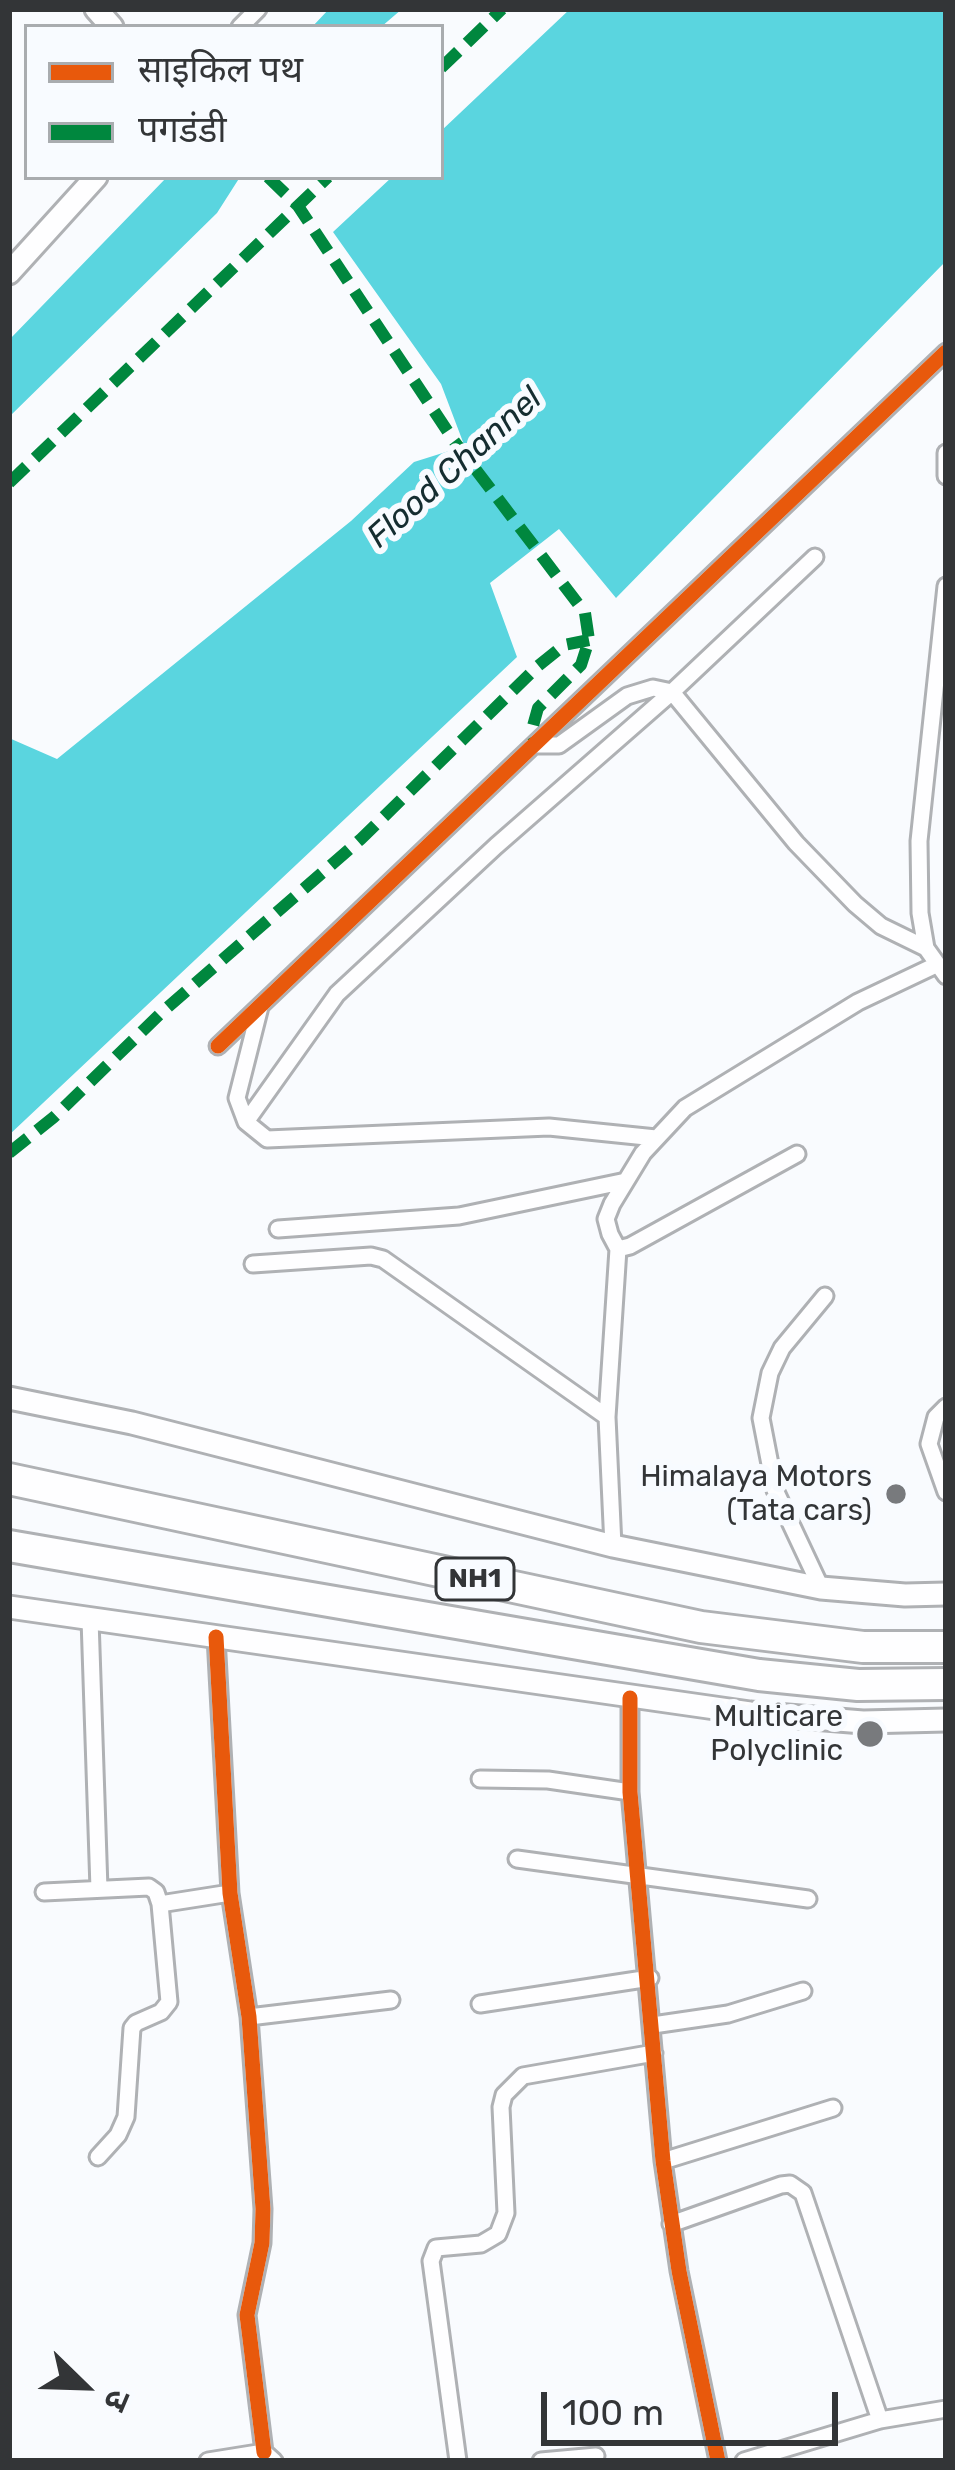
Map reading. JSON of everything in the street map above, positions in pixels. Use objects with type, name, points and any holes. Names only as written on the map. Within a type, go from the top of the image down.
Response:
[{"type":"highway","name":"NH1","points":[[9,1479],[701,1627],[863,1648],[946,1647]]},
{"type":"highway","name":"NH1","points":[[9,1546],[760,1675],[858,1685],[946,1684]]},
{"type":"main road","points":[[9,273],[93,180]]},
{"type":"main road","points":[[9,1399],[133,1424],[613,1546],[821,1588],[946,1594]]},
{"type":"main road","points":[[9,1607],[750,1713],[863,1722],[946,1720]]},
{"type":"street","points":[[218,1046],[538,746],[946,352]]},
{"type":"street","points":[[946,453],[946,476]]},
{"type":"street","points":[[246,1122],[338,994],[815,557]]},
{"type":"street","points":[[613,1546],[607,1417],[618,1249],[606,1219],[626,1181],[656,1138],[711,1090],[858,1002],[941,971],[926,948],[920,913],[919,841],[937,768],[946,586]]},
{"type":"street","points":[[538,746],[559,745],[627,696],[652,688],[672,692],[796,843],[855,904],[881,926],[926,948]]},
{"type":"street","points":[[260,1007],[237,1098],[246,1122],[267,1139],[549,1126],[656,1138]]},
{"type":"street","points":[[618,1249],[797,1154]]},
{"type":"street","points":[[278,1229],[459,1216],[626,1181]]},
{"type":"street","points":[[254,1264],[383,1259],[607,1417]]},
{"type":"street","points":[[821,1588],[776,1490],[761,1418],[770,1373],[782,1348],[825,1295]]},
{"type":"street","points":[[946,1407],[935,1417],[929,1444],[946,1492]]},
{"type":"street","points":[[90,1619],[99,1889]]},
{"type":"street","points":[[208,2461],[269,2457],[247,2315],[263,2232],[249,2017],[230,1893],[216,1637]]},
{"type":"street","points":[[630,1698],[630,1792],[670,2224],[718,2461]]},
{"type":"street","points":[[480,1779],[548,1780],[630,1792]]},
{"type":"street","points":[[517,1859],[808,1899]]},
{"type":"street","points":[[44,1892],[153,1888],[160,1904],[169,2002],[132,2028],[126,2117],[118,2135],[98,2157]]},
{"type":"street","points":[[160,1904],[230,1893]]},
{"type":"street","points":[[480,2004],[650,1978]]},
{"type":"street","points":[[652,2025],[728,2014],[803,1991]]},
{"type":"street","points":[[249,2017],[391,2000]]},
{"type":"street","points":[[458,2461],[431,2261],[436,2248],[481,2244],[498,2234],[506,2213],[504,2095],[523,2076],[653,2053]]},
{"type":"street","points":[[663,2161],[833,2108]]},
{"type":"street","points":[[670,2224],[781,2185],[790,2184],[803,2193],[880,2420]]},
{"type":"street","points":[[745,2461],[880,2420],[946,2409]]},
{"type":"street","points":[[541,2461],[596,2456]]},
{"type":"water","points":[[329,9],[402,9],[384,24],[315,24]]},
{"type":"water","name":"Flood Channel","points":[[570,9],[946,9],[946,261],[616,598],[559,529],[490,583],[517,657],[9,1135],[9,738],[57,759],[351,521],[414,462],[463,442],[441,384],[333,232],[389,180],[444,180],[444,128]]},
{"type":"water","points":[[164,180],[238,180],[217,213],[9,417],[9,340]]},
{"type":"marked path","points":[[444,65],[502,9]]},
{"type":"marked path","points":[[271,180],[298,206],[454,441],[585,613],[589,640],[581,665],[538,708],[531,733],[538,745]]},
{"type":"marked path","points":[[9,483],[325,180]]},
{"type":"marked path","points":[[9,1153],[361,839],[538,666],[564,645],[589,640]]},
{"type":"cycle path","points":[[218,1046],[946,352]]},
{"type":"cycle path","points":[[216,1637],[230,1893],[249,2017],[263,2209],[262,2243],[247,2315],[264,2452]]},
{"type":"cycle path","points":[[630,1698],[630,1792],[663,2161],[679,2271],[718,2461]]},
{"type":"place","name":"Himalaya Motors (Tata cars)","points":[[896,1494]]},
{"type":"place","name":"Multicare Polyclinic","points":[[870,1734]]}]
